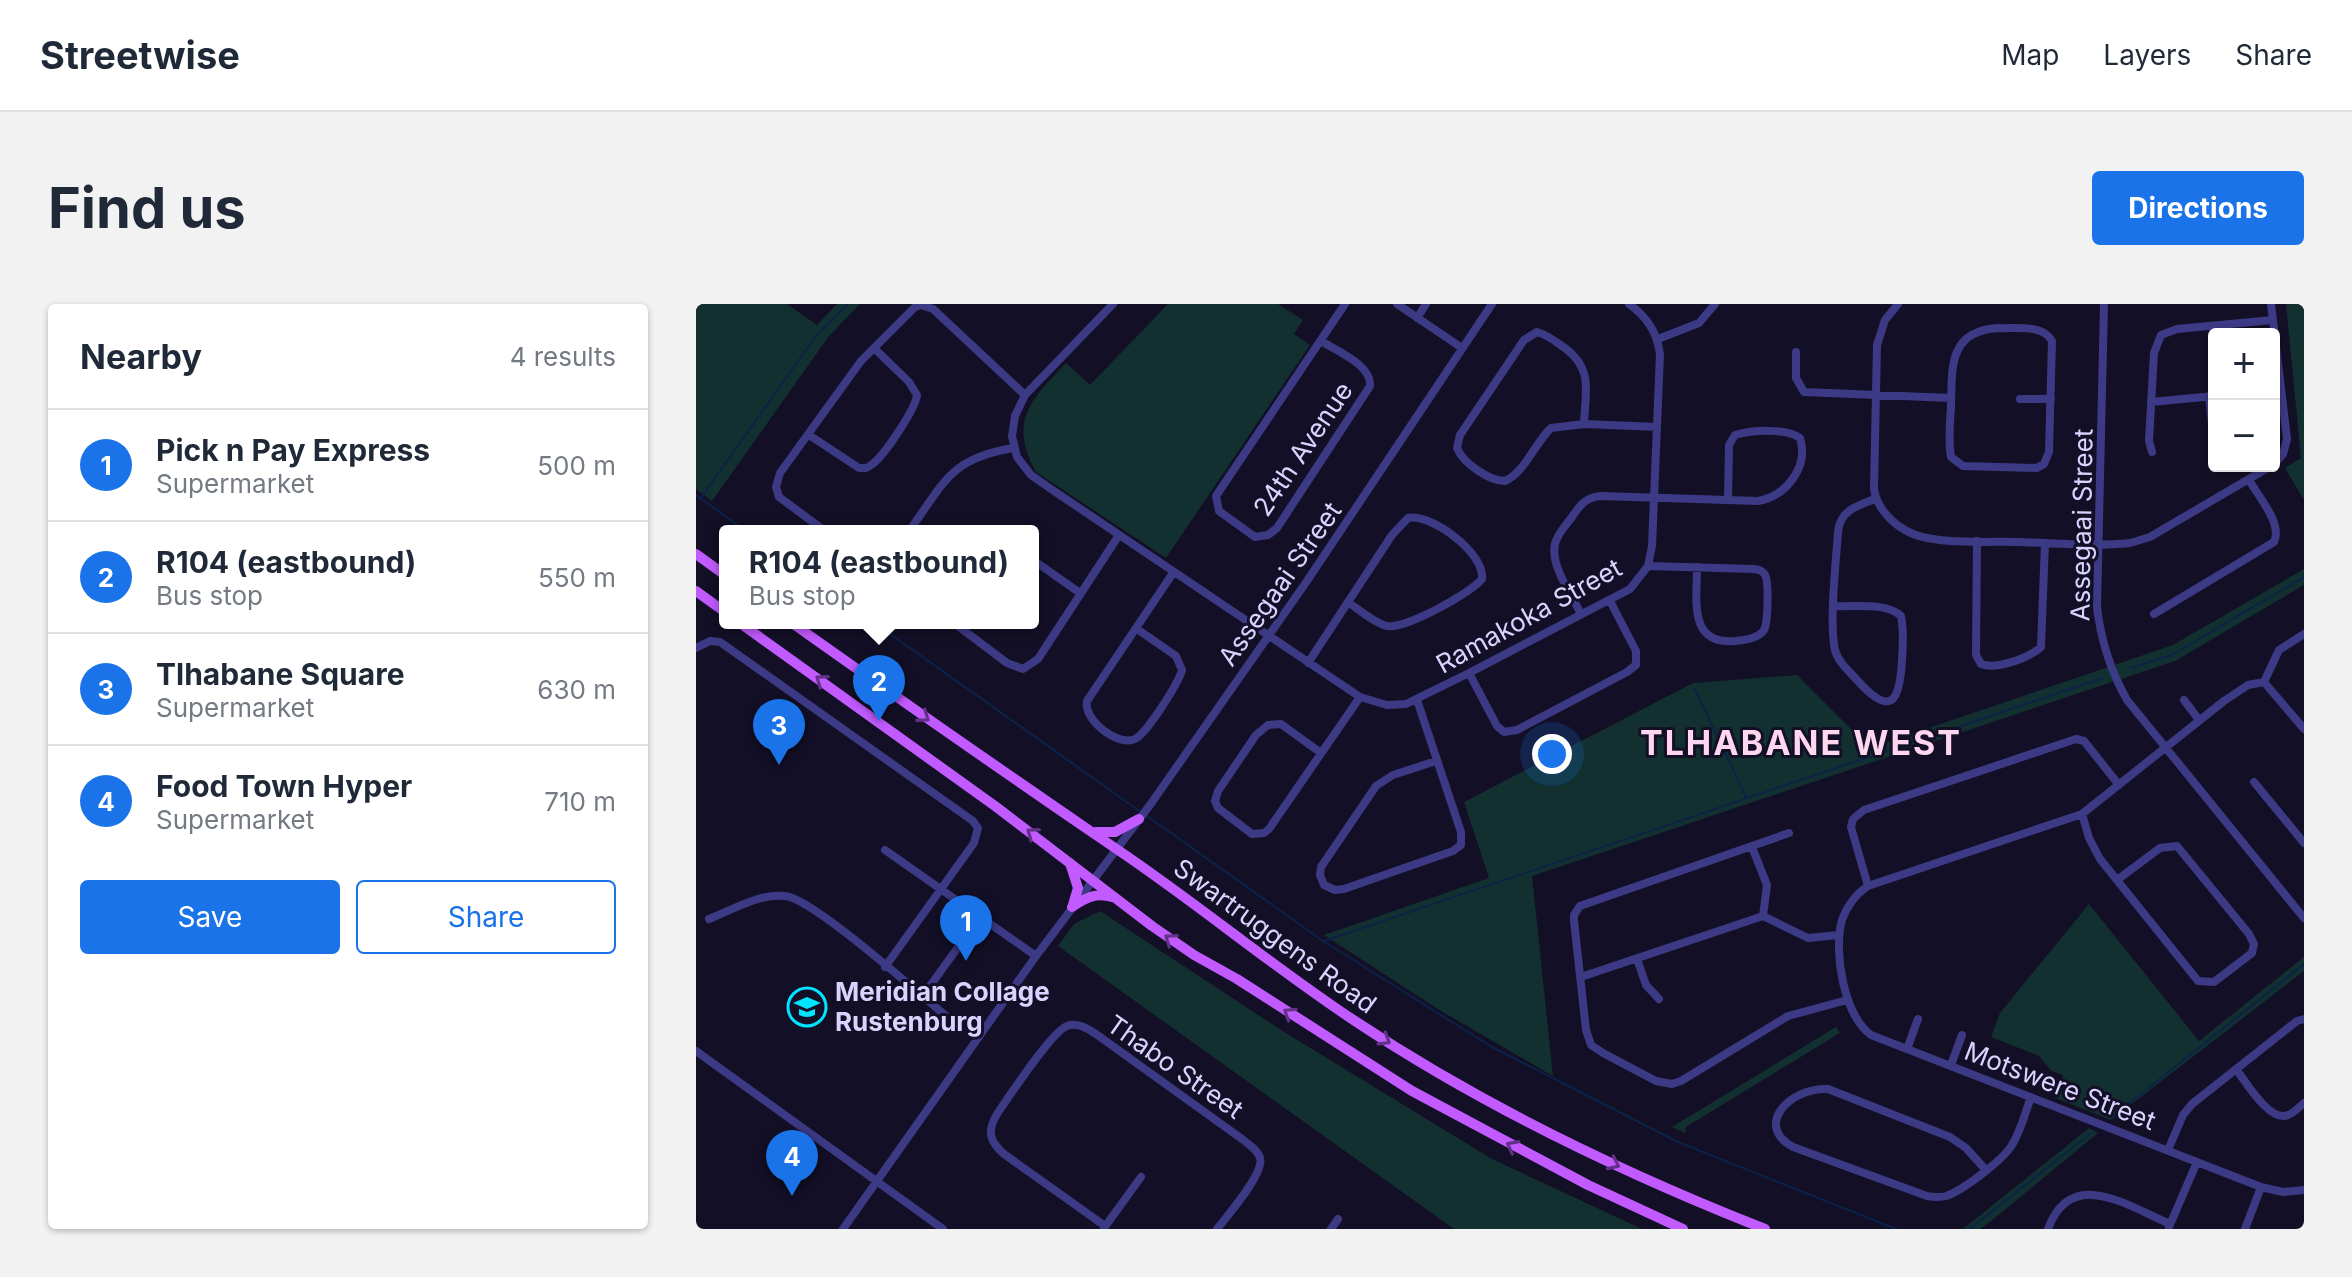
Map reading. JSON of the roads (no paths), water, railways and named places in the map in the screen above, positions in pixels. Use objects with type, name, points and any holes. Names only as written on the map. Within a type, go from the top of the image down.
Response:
[{"type":"main road","points":[[696,554],[719,571]]},
{"type":"main road","points":[[696,591],[719,608]]},
{"type":"main road","name":"Swartruggens Road","points":[[748,629],[1069,860],[1194,955],[1412,1091],[1575,1179],[1683,1229]]},
{"type":"main road","name":"Swartruggens Road","points":[[801,629],[1116,849],[1354,1021],[1478,1095],[1588,1152],[1765,1229]]},
{"type":"main road","points":[[1083,827],[1104,833],[1129,826],[1139,819]]},
{"type":"main road","points":[[1069,860],[1078,888],[1072,907]]},
{"type":"main road","points":[[1072,907],[1096,895],[1118,900]]},
{"type":"street","points":[[1113,304],[1025,395],[1013,426],[1013,448],[1031,475],[1268,636]]},
{"type":"street","name":"24th Avenue","points":[[1321,341],[1366,371],[1371,380],[1370,386],[1277,528],[1268,535],[1255,537],[1219,511],[1216,496],[1345,304]]},
{"type":"street","points":[[1397,304],[1462,348]]},
{"type":"street","points":[[1417,318],[1426,304]]},
{"type":"street","name":"Assegaai Street","points":[[843,1229],[1268,636],[1383,470],[1492,304]]},
{"type":"street","points":[[1629,304],[1649,323],[1658,339],[1699,323],[1715,304]]},
{"type":"street","points":[[1898,304],[1880,331],[1875,499],[1889,517],[1914,534],[1977,541],[2099,545],[2140,542],[2262,472]]},
{"type":"street","name":"Assegaai Street","points":[[2104,304],[2097,607],[2108,661],[2127,700],[2304,917]]},
{"type":"street","points":[[2271,304],[2274,328]]},
{"type":"street","points":[[816,525],[789,506],[777,491],[780,473],[861,361],[915,307],[927,306],[1025,395]]},
{"type":"street","points":[[2152,452],[2149,441],[2154,353],[2161,335],[2177,329],[2273,320]]},
{"type":"street","points":[[1998,328],[2041,330],[2049,336],[2053,348],[2048,459],[2044,464],[2028,469],[1971,467],[1956,462],[1950,450],[1951,398],[1953,362],[1961,345],[1979,331],[1998,328]]},
{"type":"street","points":[[1584,424],[1586,376],[1582,363],[1550,337],[1533,333],[1524,340],[1460,435],[1457,448],[1462,458],[1492,478],[1505,481],[1516,475],[1551,428],[1584,424],[1657,427]]},
{"type":"street","name":"Ramakoka Street","points":[[1268,636],[1360,697],[1387,705],[1417,700],[1630,589],[1648,566],[1652,546],[1660,362],[1658,339]]},
{"type":"street","points":[[809,435],[859,468],[866,468],[877,460],[913,407],[917,395],[909,382],[874,348]]},
{"type":"street","points":[[1796,352],[1796,378],[1804,392],[1951,398]]},
{"type":"street","points":[[2151,402],[2208,396]]},
{"type":"street","points":[[2020,399],[2051,399]]},
{"type":"street","points":[[2280,400],[2287,439],[2280,457]]},
{"type":"street","points":[[1581,614],[1556,564],[1554,549],[1558,536],[1580,504],[1594,496],[1728,500],[1766,500],[1786,487],[1800,466],[1800,438],[1793,434],[1773,433],[1735,435],[1729,445],[1728,500]]},
{"type":"street","points":[[913,525],[952,472],[978,457],[1013,448]]},
{"type":"street","points":[[2154,614],[2274,542],[2277,536],[2275,526],[2249,480]]},
{"type":"street","points":[[1835,606],[1877,607],[1901,616],[1901,680],[1900,690],[1893,698],[1887,701],[1875,698],[1839,659],[1835,649],[1835,606],[1838,525],[1850,509],[1875,499]]},
{"type":"street","points":[[1308,663],[1392,535],[1408,518],[1420,517],[1438,526],[1474,554],[1482,568],[1482,579],[1473,587],[1397,626],[1383,624],[1349,603]]},
{"type":"street","points":[[962,629],[1007,663],[1023,669],[1038,659],[1119,535]]},
{"type":"street","points":[[1977,541],[1976,655],[1981,664],[1992,667],[2035,653],[2041,647],[2045,543]]},
{"type":"street","points":[[1039,564],[1080,593]]},
{"type":"street","points":[[1648,566],[1697,567],[1754,569],[1763,572],[1767,591],[1765,627],[1761,634],[1720,642],[1707,635],[1698,617],[1697,567]]},
{"type":"street","points":[[1137,629],[1176,656],[1182,670],[1143,733],[1134,740],[1122,741],[1093,722],[1085,707],[1173,573]]},
{"type":"street","points":[[1469,673],[1497,726],[1504,732],[1517,730],[1636,665],[1636,651],[1610,601]]},
{"type":"street","points":[[1581,977],[1763,916],[1808,938],[1839,935],[1846,911],[1860,891],[1868,886],[2082,814],[2242,688],[2264,682],[2279,650],[2304,634]]},
{"type":"street","points":[[696,648],[710,641],[720,642],[973,821],[978,828],[974,843],[885,967]]},
{"type":"street","points":[[2264,682],[2304,729]]},
{"type":"street","points":[[1321,753],[1281,724],[1268,725],[1256,735],[1218,791],[1215,801],[1218,808],[1246,831],[1264,833],[1273,824],[1360,697]]},
{"type":"street","points":[[1417,700],[1462,841],[1457,849],[1344,889],[1335,890],[1324,885],[1321,867],[1376,786],[1393,775],[1436,761]]},
{"type":"street","points":[[2184,700],[2199,720]]},
{"type":"street","points":[[2295,717],[2304,711]]},
{"type":"street","points":[[1868,886],[1851,827],[1853,819],[1864,810],[2076,739],[2084,741],[2119,785]]},
{"type":"street","points":[[2254,782],[2304,843]]},
{"type":"street","points":[[2082,814],[2094,849],[2117,880],[2198,981],[2214,982],[2252,953],[2254,944],[2249,934],[2177,846],[2160,848],[2117,880]]},
{"type":"street","points":[[1789,833],[1580,906],[1574,915],[1586,1030],[1591,1045],[1664,1083],[1681,1081],[1788,1016],[1847,1000]]},
{"type":"street","points":[[1752,847],[1767,885],[1763,916]]},
{"type":"street","points":[[885,850],[1036,956]]},
{"type":"street","points":[[709,919],[758,899],[790,896],[806,903],[951,1020]]},
{"type":"street","points":[[922,997],[980,917]]},
{"type":"street","name":"Motswere Street","points":[[1839,935],[1847,1000],[1862,1028],[1881,1040],[2261,1187],[2283,1192],[2304,1190]]},
{"type":"street","points":[[1637,959],[1646,985],[1659,999]]},
{"type":"street","points":[[1907,1049],[1918,1019]]},
{"type":"street","points":[[2168,1150],[2183,1115],[2192,1104],[2297,1021],[2304,1019]]},
{"type":"street","name":"Thabo Street","points":[[1141,1177],[1104,1228],[995,1146],[989,1133],[990,1125],[1053,1036],[1067,1026],[1079,1025],[1096,1034],[1257,1153],[1261,1163],[1256,1176],[1217,1229]]},
{"type":"street","points":[[1951,1065],[1962,1035]]},
{"type":"street","points":[[696,1051],[943,1229]]},
{"type":"street","points":[[2236,1069],[2273,1114],[2284,1117],[2304,1103]]},
{"type":"street","points":[[1985,1169],[1966,1148],[1950,1137],[1828,1089],[1814,1088],[1798,1093],[1788,1100],[1778,1114],[1777,1130],[1784,1143],[1927,1196],[1948,1195],[1985,1169],[2013,1144],[2031,1097]]},
{"type":"street","points":[[2048,1229],[2060,1206],[2068,1199],[2086,1193],[2114,1200],[2170,1227],[2197,1162]]},
{"type":"street","points":[[2245,1229],[2261,1187]]},
{"type":"street","points":[[1331,1229],[1338,1219]]},
{"type":"waterway","points":[[700,499],[816,336],[848,304]]},
{"type":"waterway","points":[[696,495],[738,525]]},
{"type":"waterway","points":[[2131,668],[2172,655],[2304,577]]},
{"type":"waterway","points":[[883,629],[1142,813]]},
{"type":"waterway","points":[[1324,941],[2103,678]]},
{"type":"waterway","points":[[1695,689],[1746,797]]},
{"type":"waterway","points":[[1147,816],[1323,941],[1492,1047],[1678,1142],[1896,1229]]},
{"type":"waterway","points":[[2111,1118],[2304,964]]},
{"type":"waterway","points":[[1970,1229],[2091,1133]]},
{"type":"place","name":"R104 (eastbound)","points":[[879,721]]},
{"type":"place","name":"Tlhabane Square","points":[[779,765]]},
{"type":"place","name":"Pick n Pay Express","points":[[966,961]]},
{"type":"place","name":"Meridian Collage Rustenburg","points":[[807,1007]]},
{"type":"place","name":"Food Town Hyper","points":[[792,1196]]},
{"type":"district","name":"TLHABANE WEST","points":[[1801,743]]}]
